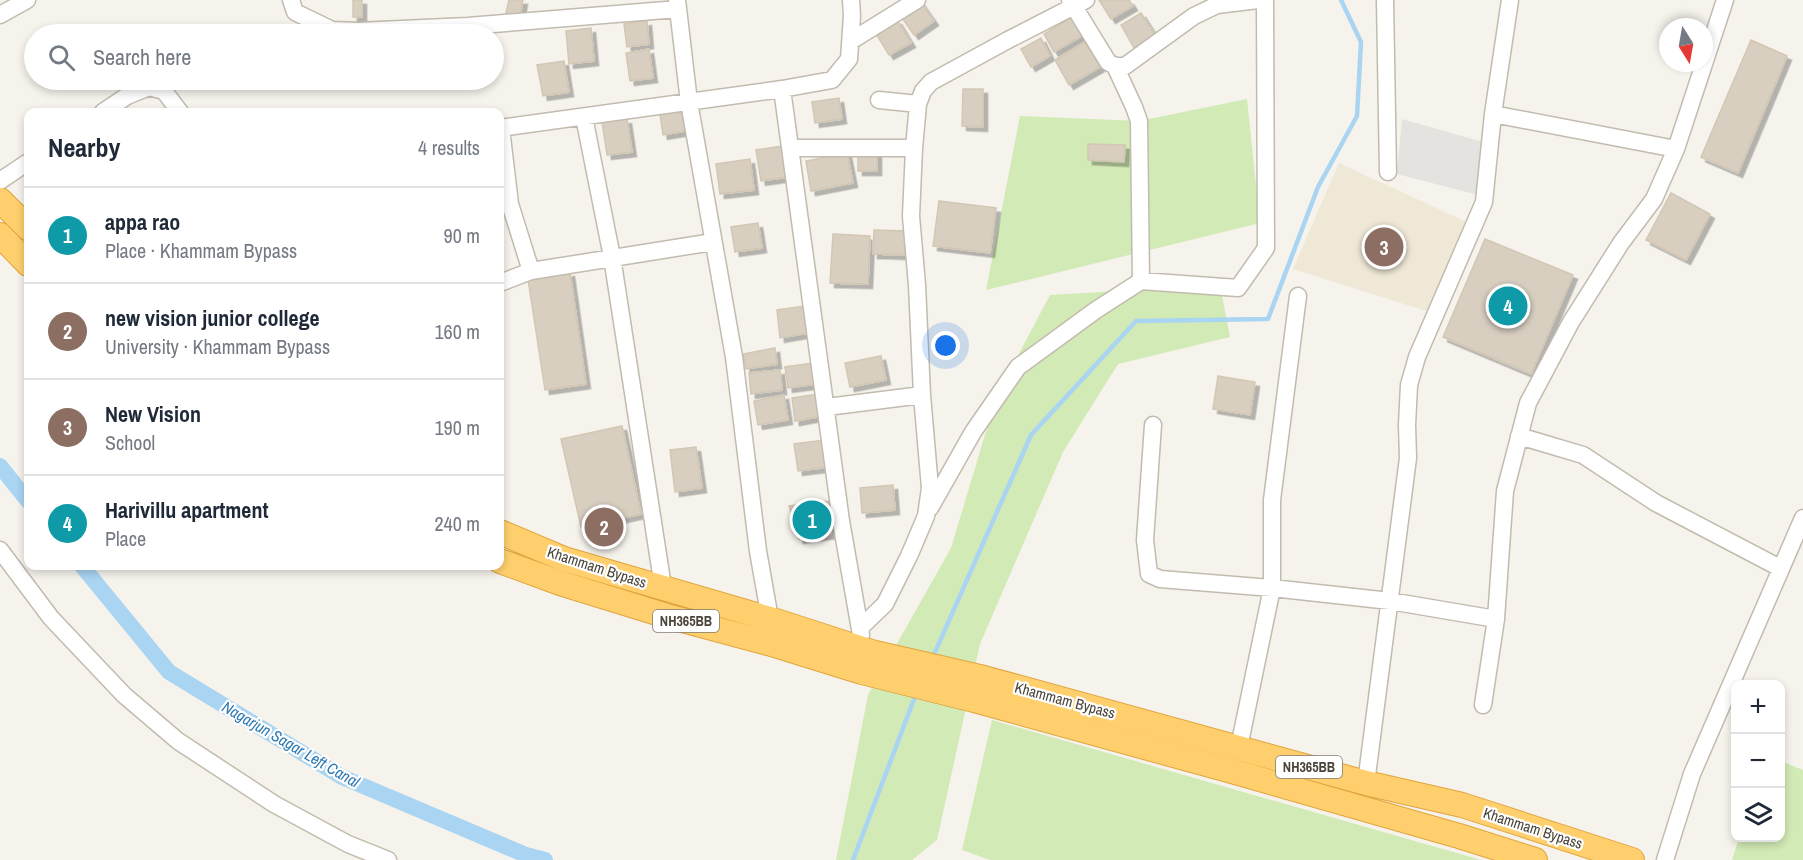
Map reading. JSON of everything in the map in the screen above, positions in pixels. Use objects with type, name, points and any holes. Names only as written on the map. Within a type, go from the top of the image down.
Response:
[{"type":"highway","points":[[0,200],[24,224]]},
{"type":"highway","points":[[0,236],[24,260]]},
{"type":"highway","name":"Khammam Bypass","points":[[504,534],[564,559],[770,620],[979,689],[1319,796],[1534,860]]},
{"type":"highway","name":"Khammam Bypass","points":[[504,562],[560,583],[667,616],[775,645],[868,651]]},
{"type":"highway","name":"Khammam Bypass","points":[[979,689],[1239,747],[1366,783],[1462,805],[1632,860]]},
{"type":"street","points":[[0,15],[27,0]]},
{"type":"street","points":[[291,0],[296,12],[320,24]]},
{"type":"street","points":[[504,127],[832,80],[849,59],[851,0]]},
{"type":"street","points":[[851,41],[918,0]]},
{"type":"street","points":[[926,516],[930,488],[911,216],[918,104],[923,91],[931,82],[1077,2],[1108,62],[1115,66],[1125,66],[1194,16],[1217,5],[1258,0]]},
{"type":"street","points":[[868,651],[885,604],[926,516],[973,432],[1018,367],[1096,310],[1141,281],[1238,288],[1266,248],[1265,0]]},
{"type":"street","points":[[1384,0],[1388,172]]},
{"type":"street","points":[[1366,783],[1408,458],[1409,385],[1417,357],[1484,202],[1493,114],[1510,0]]},
{"type":"street","points":[[1483,705],[1496,618],[1505,491],[1528,403],[1571,322],[1621,243],[1654,199],[1676,149],[1725,0]]},
{"type":"street","points":[[487,24],[678,4],[689,102],[734,357],[758,551],[770,620]]},
{"type":"street","points":[[1115,66],[1134,107],[1138,122],[1141,281]]},
{"type":"street","points":[[782,89],[792,148],[800,223],[841,521],[868,651]]},
{"type":"street","points":[[109,108],[141,90]]},
{"type":"street","points":[[160,90],[164,91],[177,108]]},
{"type":"street","points":[[879,100],[918,104]]},
{"type":"street","points":[[1493,114],[1676,149]]},
{"type":"street","points":[[584,117],[612,257],[663,587]]},
{"type":"street","points":[[792,148],[914,148]]},
{"type":"street","points":[[504,158],[510,204],[531,271]]},
{"type":"street","points":[[0,181],[24,165]]},
{"type":"street","points":[[504,281],[531,271],[713,242]]},
{"type":"street","points":[[1239,747],[1272,588],[1272,500],[1298,296]]},
{"type":"street","points":[[827,407],[922,395]]},
{"type":"street","points":[[1153,425],[1145,540],[1149,574],[1160,579],[1390,601],[1496,618]]},
{"type":"street","points":[[1519,436],[1583,455],[1656,503],[1780,568]]},
{"type":"street","points":[[1665,860],[1692,774],[1803,518]]},
{"type":"street","points":[[0,550],[51,618],[124,695],[178,741],[348,852],[388,860]]},
{"type":"shaded area","points":[[1402,119],[1483,142],[1478,195],[1397,174]]},
{"type":"shaded area","points":[[1339,163],[1473,225],[1442,316],[1293,269]]},
{"type":"green space","points":[[1247,99],[1260,223],[986,290],[1020,116],[1139,121]]},
{"type":"green space","points":[[1220,285],[1230,337],[1118,364],[1063,452],[980,644],[937,840],[912,860],[836,860],[868,695],[951,548],[997,395],[1050,295]]},
{"type":"green space","points":[[992,720],[1481,860],[990,860],[962,850]]},
{"type":"green space","points":[[1785,763],[1803,770],[1803,860],[1732,860],[1738,842],[1785,842]]},
{"type":"building","points":[[353,0],[362,0],[362,17],[353,17]]},
{"type":"building","points":[[509,0],[523,0],[520,16],[506,13]]},
{"type":"building","points":[[1099,0],[1129,0],[1133,6],[1111,19]]},
{"type":"building","points":[[920,1],[934,21],[914,35],[900,15]]},
{"type":"building","points":[[1141,13],[1155,35],[1134,48],[1121,25]]},
{"type":"building","points":[[1074,16],[1085,34],[1054,52],[1044,34]]},
{"type":"building","points":[[897,20],[911,43],[889,55],[875,32]]},
{"type":"building","points":[[647,21],[649,44],[627,47],[624,24]]},
{"type":"building","points":[[591,28],[594,61],[569,64],[566,31]]},
{"type":"building","points":[[1041,38],[1050,56],[1031,67],[1021,49]]},
{"type":"building","points":[[1751,40],[1787,56],[1738,173],[1701,157]]},
{"type":"building","points":[[1085,42],[1100,67],[1069,85],[1055,60]]},
{"type":"building","points":[[649,49],[653,78],[630,81],[626,53]]},
{"type":"building","points":[[564,61],[569,92],[543,96],[537,65]]},
{"type":"building","points":[[963,89],[983,89],[983,127],[962,126]]},
{"type":"building","points":[[839,98],[842,119],[815,123],[812,102]]},
{"type":"building","points":[[682,110],[686,131],[663,135],[660,114]]},
{"type":"building","points":[[627,119],[632,152],[607,155],[602,122]]},
{"type":"building","points":[[1088,144],[1125,145],[1124,162],[1088,160]]},
{"type":"building","points":[[782,146],[787,177],[761,181],[756,150]]},
{"type":"building","points":[[858,149],[877,149],[877,171],[858,171]]},
{"type":"building","points":[[847,153],[853,183],[811,191],[806,161]]},
{"type":"building","points":[[750,159],[754,190],[720,194],[716,164]]},
{"type":"building","points":[[1671,193],[1710,214],[1686,260],[1646,240]]},
{"type":"building","points":[[939,201],[996,208],[990,253],[933,246]]},
{"type":"building","points":[[758,223],[762,248],[735,252],[731,227]]},
{"type":"building","points":[[874,230],[906,231],[905,255],[873,254]]},
{"type":"building","points":[[833,234],[870,236],[868,284],[830,283]]},
{"type":"building","points":[[1485,239],[1573,275],[1531,374],[1443,337]]},
{"type":"building","points":[[570,272],[586,384],[545,390],[528,279]]},
{"type":"building","points":[[805,306],[809,333],[780,338],[777,310]]},
{"type":"building","points":[[775,348],[777,364],[746,369],[743,354]]},
{"type":"building","points":[[881,356],[886,380],[850,387],[845,363]]},
{"type":"building","points":[[813,363],[816,384],[788,388],[785,367]]},
{"type":"building","points":[[780,370],[782,390],[751,394],[749,373]]},
{"type":"building","points":[[1218,376],[1255,382],[1250,415],[1213,409]]},
{"type":"building","points":[[819,394],[823,416],[795,421],[792,398]]},
{"type":"building","points":[[784,395],[788,420],[758,425],[754,401]]},
{"type":"building","points":[[622,426],[641,514],[581,527],[561,439]]},
{"type":"building","points":[[825,440],[829,467],[798,471],[794,444]]},
{"type":"building","points":[[696,447],[702,488],[675,492],[670,450]]},
{"type":"building","points":[[893,485],[895,510],[862,513],[860,488]]},
{"type":"building","points":[[829,501],[831,534],[799,539],[789,506]]},
{"type":"waterway","points":[[932,659],[1031,435],[1136,321],[1268,319],[1318,187],[1357,116],[1361,42],[1341,0]]},
{"type":"waterway","name":"Nagarjun Sagar Left Canal","points":[[0,466],[24,496]]},
{"type":"waterway","name":"Nagarjun Sagar Left Canal","points":[[85,570],[169,672],[342,777],[526,855],[545,860]]},
{"type":"waterway","points":[[853,860],[916,694]]},
{"type":"place","name":"New Vision","points":[[1384,247]]},
{"type":"place","name":"Harivillu apartment","points":[[1508,306]]},
{"type":"place","name":"appa rao","points":[[812,520]]},
{"type":"place","name":"new vision junior college","points":[[604,527]]}]
